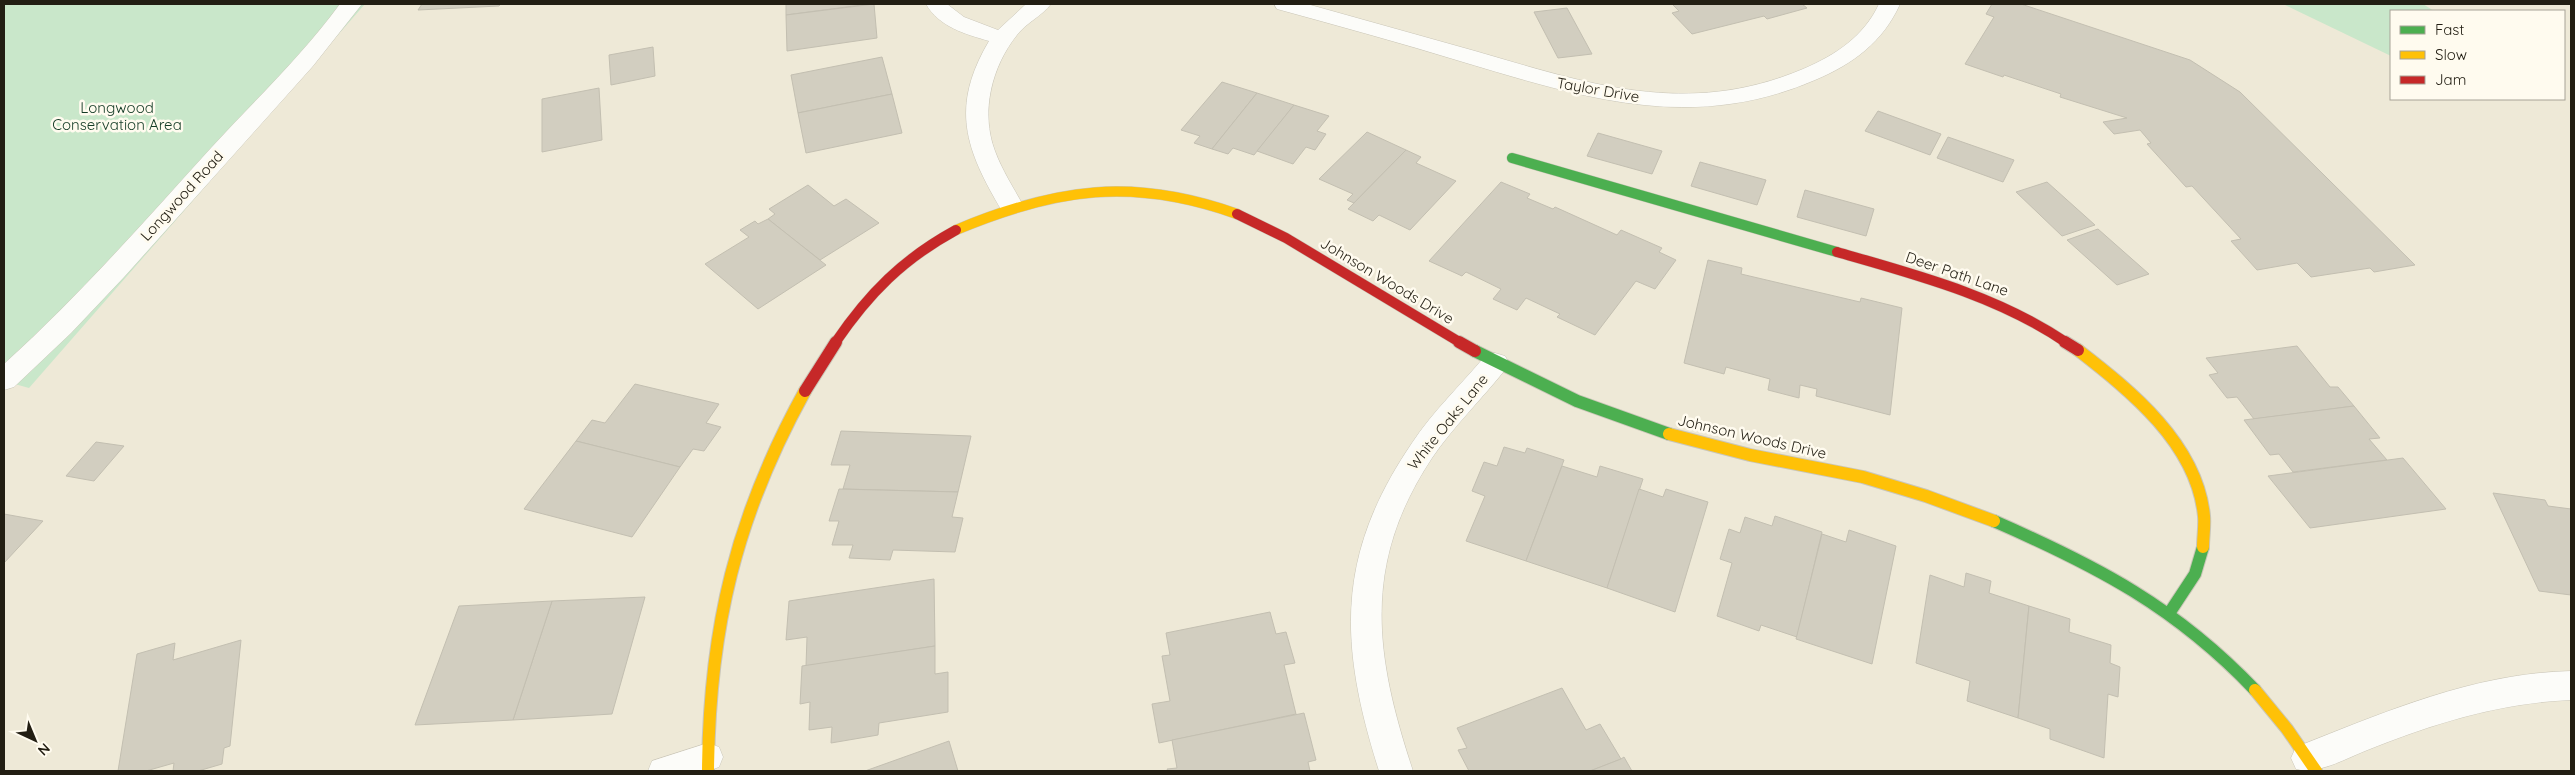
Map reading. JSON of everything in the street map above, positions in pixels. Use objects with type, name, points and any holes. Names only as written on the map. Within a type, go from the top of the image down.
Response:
[{"type":"street","name":"Longwood Road","points":[[4,380],[45,342],[100,286],[314,48],[351,4]]},
{"type":"street","points":[[936,4],[943,12],[960,22],[1002,38]]},
{"type":"street","points":[[1011,205],[988,160],[978,133],[978,107],[981,84],[990,60],[1002,38],[1016,22],[1040,4]]},
{"type":"street","name":"Taylor Drive","points":[[1285,4],[1580,89],[1635,98],[1681,100],[1743,95],[1790,83],[1812,75],[1853,52],[1873,31],[1889,4]]},
{"type":"street","name":"Deer Path Lane","points":[[1512,158],[1957,287],[2003,305],[2064,340],[2109,373],[2140,403],[2180,454],[2200,491],[2204,509],[2203,550],[2196,571],[2170,612]]},
{"type":"street","name":"Johnson Woods Drive","points":[[708,764],[714,659],[723,602],[753,496],[785,423],[845,326],[879,284],[930,246],[1011,205],[1083,192],[1115,190],[1178,197],[1211,204],[1251,219],[1495,363],[1586,405],[1675,436],[1733,451],[1861,476],[1934,498],[2049,546],[2170,612],[2214,647],[2270,709],[2312,765]]},
{"type":"street","name":"White Oaks Lane","points":[[1396,771],[1372,690],[1365,646],[1365,584],[1375,543],[1386,511],[1412,465],[1438,430],[1495,363]]},
{"type":"street","points":[[2312,765],[2439,708],[2516,689],[2545,685],[2571,685]]},
{"type":"lane","points":[[663,771],[708,764]]},
{"type":"green space","name":"Longwood Conservation Area","points":[[4,4],[365,4],[29,388],[4,381]]},
{"type":"green space","points":[[2283,4],[2423,4],[2432,10],[2390,10],[2390,56]]},
{"type":"building","points":[[422,4],[501,4],[499,6],[418,10]]},
{"type":"building","points":[[786,4],[869,4],[786,15]]},
{"type":"building","points":[[874,4],[877,38],[787,51],[786,15]]},
{"type":"building","points":[[1672,4],[1802,4],[1807,8],[1767,19],[1764,16],[1692,34],[1672,13],[1679,11]]},
{"type":"building","points":[[1992,4],[2021,4],[2190,60],[2240,92],[2415,265],[2374,272],[2370,268],[2311,277],[2297,263],[2257,270],[2231,241],[2241,239],[2192,186],[2186,187],[2147,144],[2151,143],[2140,130],[2114,134],[2103,122],[2127,118],[2060,97],[2061,94],[2004,75],[2003,77],[1965,64],[1994,17],[1986,14]]},
{"type":"building","points":[[1567,8],[1592,54],[1558,58],[1534,12]]},
{"type":"building","points":[[653,47],[655,76],[611,85],[609,55]]},
{"type":"building","points":[[882,57],[892,94],[798,113],[791,75]]},
{"type":"building","points":[[1222,82],[1257,93],[1212,149],[1194,143],[1200,136],[1181,130]]},
{"type":"building","points":[[599,88],[602,140],[542,152],[542,99]]},
{"type":"building","points":[[1257,93],[1294,105],[1254,155],[1233,148],[1228,154],[1212,149]]},
{"type":"building","points":[[892,94],[902,133],[806,153],[798,113]]},
{"type":"building","points":[[1294,105],[1329,116],[1317,131],[1326,134],[1315,150],[1306,147],[1293,164],[1257,151]]},
{"type":"building","points":[[1878,111],[1941,134],[1930,155],[1865,131]]},
{"type":"building","points":[[1367,132],[1406,150],[1354,203],[1347,200],[1353,194],[1319,179]]},
{"type":"building","points":[[1598,133],[1662,151],[1652,174],[1587,156]]},
{"type":"building","points":[[1948,137],[2014,160],[2003,182],[1937,158]]},
{"type":"building","points":[[1406,150],[1421,157],[1416,163],[1456,181],[1410,230],[1379,215],[1373,221],[1348,209]]},
{"type":"building","points":[[1700,162],[1766,180],[1757,205],[1691,186]]},
{"type":"building","points":[[1501,182],[1530,194],[1527,198],[1553,209],[1555,207],[1617,235],[1621,230],[1662,248],[1659,252],[1676,260],[1655,289],[1636,281],[1595,335],[1557,317],[1560,314],[1526,298],[1517,310],[1493,299],[1501,289],[1466,272],[1462,276],[1429,261]]},
{"type":"building","points":[[2047,182],[2095,225],[2062,236],[2016,192]]},
{"type":"building","points":[[808,185],[834,206],[846,199],[879,223],[820,260],[768,219],[775,214],[769,209]]},
{"type":"building","points":[[1805,190],[1874,209],[1866,236],[1797,217]]},
{"type":"building","points":[[768,219],[826,265],[758,309],[705,264],[749,237],[740,230],[755,221],[758,224]]},
{"type":"building","points":[[2098,229],[2149,274],[2117,285],[2067,240]]},
{"type":"building","points":[[1708,260],[1742,268],[1741,274],[1860,302],[1861,298],[1902,308],[1890,415],[1816,396],[1817,389],[1800,385],[1799,398],[1768,390],[1770,379],[1726,367],[1724,374],[1684,363]]},
{"type":"building","points":[[2297,346],[2330,387],[2338,387],[2354,406],[2254,419],[2237,397],[2227,398],[2209,375],[2218,373],[2206,358]]},
{"type":"building","points":[[635,384],[719,404],[706,423],[721,427],[704,451],[693,449],[680,467],[576,441],[592,420],[605,423]]},
{"type":"building","points":[[2354,406],[2380,438],[2369,439],[2387,460],[2293,472],[2279,454],[2270,455],[2244,420]]},
{"type":"building","points":[[841,431],[971,436],[958,492],[843,489],[850,465],[831,465]]},
{"type":"building","points":[[576,441],[680,467],[632,537],[524,509]]},
{"type":"building","points":[[96,442],[124,446],[94,481],[66,476]]},
{"type":"building","points":[[1504,447],[1525,453],[1527,448],[1564,460],[1526,561],[1466,541],[1485,496],[1472,491],[1484,462],[1497,466]]},
{"type":"building","points":[[2403,458],[2446,509],[2310,528],[2268,476]]},
{"type":"building","points":[[1562,466],[1597,477],[1600,466],[1643,479],[1607,588],[1526,561]]},
{"type":"building","points":[[839,489],[958,492],[952,517],[963,518],[955,552],[893,550],[890,560],[849,558],[853,545],[832,545],[839,521],[829,521]]},
{"type":"building","points":[[1639,489],[1663,497],[1666,489],[1708,502],[1675,612],[1607,588]]},
{"type":"building","points":[[2493,493],[2545,500],[2548,506],[2571,509],[2571,595],[2539,591]]},
{"type":"building","points":[[4,514],[43,521],[4,563]]},
{"type":"building","points":[[1775,516],[1822,532],[1797,637],[1761,625],[1759,631],[1717,616],[1732,563],[1720,559],[1729,529],[1740,533],[1745,517],[1772,526]]},
{"type":"building","points":[[1849,530],[1896,546],[1872,664],[1796,639],[1822,534],[1846,542]]},
{"type":"building","points":[[1966,573],[1991,581],[1989,593],[2029,606],[2018,718],[1967,701],[1970,681],[1916,663],[1930,575],[1964,587]]},
{"type":"building","points":[[934,579],[935,646],[806,666],[807,637],[786,640],[789,601]]},
{"type":"building","points":[[645,597],[612,714],[513,720],[552,601]]},
{"type":"building","points":[[552,601],[513,720],[415,725],[459,606]]},
{"type":"building","points":[[2029,606],[2070,619],[2069,632],[2111,645],[2110,663],[2120,667],[2118,697],[2108,694],[2104,758],[2050,739],[2050,729],[2018,718]]},
{"type":"building","points":[[1270,612],[1276,634],[1286,632],[1295,663],[1284,665],[1296,714],[1159,743],[1152,704],[1170,701],[1162,656],[1170,655],[1166,633]]},
{"type":"building","points":[[241,640],[230,746],[224,748],[222,764],[198,771],[173,771],[174,763],[146,771],[118,771],[137,654],[175,643],[173,660]]},
{"type":"building","points":[[935,646],[935,674],[948,672],[948,712],[879,723],[878,735],[831,743],[832,727],[809,730],[810,702],[800,704],[802,666]]},
{"type":"building","points":[[1562,688],[1586,730],[1600,724],[1621,759],[1590,771],[1469,771],[1458,750],[1467,748],[1457,728]]},
{"type":"building","points":[[1304,713],[1316,760],[1308,762],[1310,771],[1168,771],[1167,769],[1177,768],[1172,740]]},
{"type":"building","points":[[949,741],[958,771],[865,771]]},
{"type":"building","points":[[1624,757],[1632,771],[1590,771],[1621,759]]},
{"type":"traffic: fast","points":[[1512,158],[1837,252]]},
{"type":"traffic: fast","points":[[1475,351],[1577,401],[1669,434]]},
{"type":"traffic: fast","points":[[1994,521],[2101,571],[2134,590],[2198,635],[2255,690]]},
{"type":"traffic: fast","points":[[2170,612],[2195,574],[2203,547]]},
{"type":"traffic: slow","points":[[956,230],[1024,205],[1060,196],[1095,192],[1131,191],[1166,194],[1202,202],[1237,214]]},
{"type":"traffic: slow","points":[[2078,350],[2125,388],[2148,410],[2168,434],[2185,460],[2197,487],[2204,516],[2203,547]]},
{"type":"traffic: slow","points":[[708,771],[712,673],[719,623],[730,574],[744,526],[761,479],[781,434],[805,391]]},
{"type":"traffic: slow","points":[[1669,434],[1750,455],[1863,477],[1926,496],[1994,521]]},
{"type":"traffic: slow","points":[[2255,690],[2287,729],[2316,771]]},
{"type":"traffic: jam","points":[[1237,214],[1286,238],[1475,351]]},
{"type":"traffic: jam","points":[[805,391],[835,342],[868,298],[907,261],[930,244],[956,230]]},
{"type":"traffic: jam","points":[[1837,252],[1931,280],[1992,302],[2022,316],[2078,350]]}]
